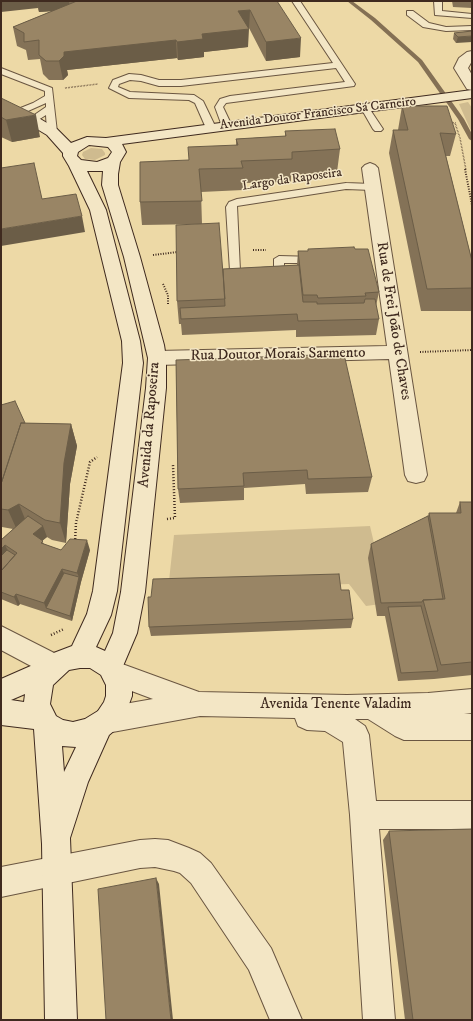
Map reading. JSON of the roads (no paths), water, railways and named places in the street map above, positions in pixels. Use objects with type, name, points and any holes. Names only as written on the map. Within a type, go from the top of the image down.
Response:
[{"type":"main road","points":[[472,55],[464,61],[461,68],[472,86]]},
{"type":"main road","name":"Avenida Doutor Francisco Sá Carneiro","points":[[107,142],[472,94]]},
{"type":"main road","name":"Avenida da Raposeira","points":[[1,107],[32,120],[52,132],[87,141],[107,142]]},
{"type":"main road","name":"Avenida da Raposeira","points":[[52,132],[74,158],[98,210],[131,341],[133,363],[105,591],[100,615],[80,656]]},
{"type":"main road","name":"Avenida Doutor Francisco Sá Carneiro","points":[[115,159],[140,143],[164,134]]},
{"type":"main road","points":[[87,141],[74,147],[74,158],[91,167],[99,167],[115,159],[118,152],[117,148],[107,142]]},
{"type":"main road","name":"Avenida da Raposeira","points":[[112,670],[125,633],[133,592],[156,388],[157,358],[132,257],[110,185],[110,174],[115,159]]},
{"type":"main road","name":"Rua de Frei João de Chaves","points":[[370,168],[380,261],[398,352],[416,475]]},
{"type":"main road","name":"Rua Doutor Morais Sarmento","points":[[157,358],[398,352]]},
{"type":"main road","points":[[1,637],[53,667]]},
{"type":"main road","points":[[1,692],[70,658],[80,656],[92,657],[101,661],[112,670],[119,684],[119,696],[115,709],[104,723],[75,779],[66,806],[57,857]]},
{"type":"main road","points":[[53,667],[42,680],[38,692],[37,704],[44,720],[57,857],[61,1020]]},
{"type":"main road","name":"Avenida Tenente Valadim","points":[[112,670],[200,704]]},
{"type":"main road","name":"Avenida Tenente Valadim","points":[[104,723],[200,704],[371,706],[428,705],[472,701]]},
{"type":"main road","points":[[236,705],[260,716],[329,718],[356,735],[364,815],[380,1020]]},
{"type":"main road","points":[[371,706],[404,727],[472,727]]},
{"type":"main road","points":[[1,712],[44,720],[59,732],[73,735],[87,732],[104,723]]},
{"type":"main road","points":[[364,815],[472,815]]},
{"type":"main road","points":[[1,882],[57,857],[154,853],[168,854],[190,864],[200,873],[260,959],[286,1020]]},
{"type":"lane","points":[[227,126],[218,106],[223,101],[351,84],[296,1]]},
{"type":"lane","points":[[438,1],[438,13],[472,16]]},
{"type":"lane","points":[[410,14],[426,26],[446,29],[472,28]]},
{"type":"lane","points":[[211,128],[199,101],[191,98],[129,95],[113,88],[116,82],[129,77],[158,82],[181,83],[338,65]]},
{"type":"lane","points":[[1,71],[49,93]]},
{"type":"lane","points":[[49,93],[52,132]]},
{"type":"lane","points":[[16,113],[36,105],[49,93]]},
{"type":"lane","points":[[32,120],[50,108]]},
{"type":"lane","points":[[365,108],[378,129]]},
{"type":"lane","name":"Largo da Raposeira","points":[[324,260],[280,259],[279,271],[277,274],[236,275],[231,207],[236,202],[346,186],[372,187]]},
{"type":"waterway","points":[[349,1],[373,19],[420,61],[461,119],[472,139]]}]
